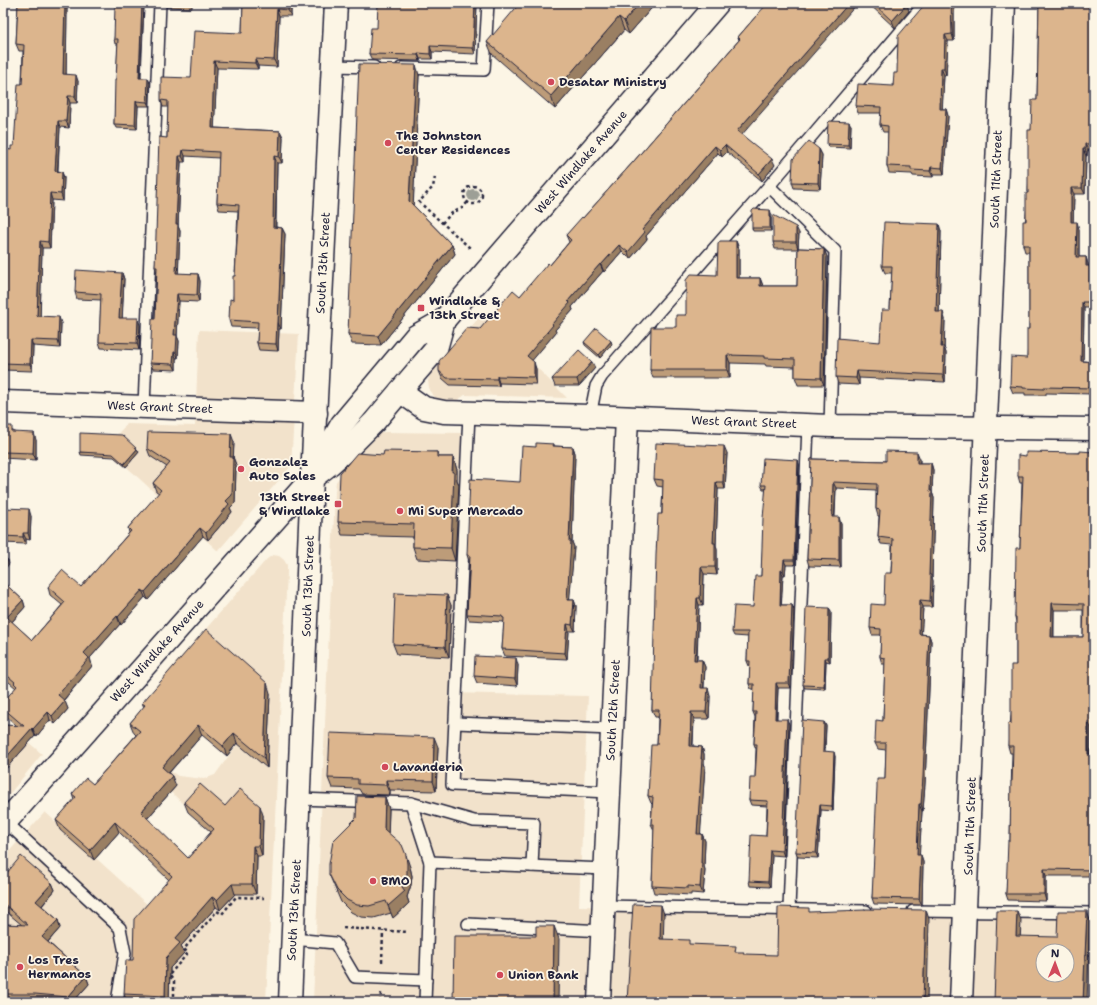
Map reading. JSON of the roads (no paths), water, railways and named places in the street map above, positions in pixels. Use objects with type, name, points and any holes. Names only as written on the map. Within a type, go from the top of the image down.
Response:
[{"type":"street","name":"South 13th Street","points":[[290,1002],[312,478],[336,3]]},
{"type":"street","name":"West Windlake Avenue","points":[[312,478],[342,424],[350,413],[416,336],[444,320],[718,3]]},
{"type":"street","name":"South 11th Street","points":[[962,1002],[1004,3]]},
{"type":"street","name":"West Windlake Avenue","points":[[4,824],[312,478],[330,464],[374,422],[436,349],[444,320]]},
{"type":"street","name":"West Grant Street","points":[[400,391],[424,408],[444,412],[469,414],[590,416],[830,426],[986,429],[1094,429]]},
{"type":"street","name":"West Grant Street","points":[[3,402],[316,413]]},
{"type":"street","name":"South 12th Street","points":[[599,1002],[626,418]]},
{"type":"lane","points":[[144,407],[160,3]]},
{"type":"lane","points":[[333,66],[484,70],[488,3]]},
{"type":"lane","points":[[590,416],[596,386],[602,376],[769,186],[925,3]]},
{"type":"lane","points":[[769,186],[835,251],[830,426]]},
{"type":"lane","points":[[469,414],[452,785],[609,792]]},
{"type":"lane","points":[[789,909],[808,425]]},
{"type":"lane","points":[[455,723],[612,729]]},
{"type":"lane","points":[[299,799],[411,803],[474,820],[534,823],[532,866]]},
{"type":"lane","points":[[411,803],[430,862],[424,1002]]},
{"type":"lane","points":[[4,824],[120,928],[125,953],[117,1002]]},
{"type":"lane","points":[[430,862],[606,869]]},
{"type":"lane","points":[[604,906],[874,911]]},
{"type":"lane","points":[[904,911],[966,913],[1094,913]]},
{"type":"lane","points":[[468,924],[603,931]]},
{"type":"lane","points":[[292,939],[335,942],[355,977],[426,980]]},
{"type":"place","name":"Desatar Ministry","points":[[551,82]]},
{"type":"place","name":"The Johnston Center Residences","points":[[388,143]]},
{"type":"place","name":"Windlake & 13th Street","points":[[421,308]]},
{"type":"place","name":"Gonzalez Auto Sales","points":[[241,469]]},
{"type":"place","name":"13th Street & Windlake","points":[[338,504]]},
{"type":"place","name":"Mi Super Mercado","points":[[400,511]]},
{"type":"place","name":"Lavanderia","points":[[385,767]]},
{"type":"place","name":"BMO","points":[[373,881]]},
{"type":"place","name":"Los Tres Hermanos","points":[[20,967]]},
{"type":"place","name":"Union Bank","points":[[500,975]]}]
